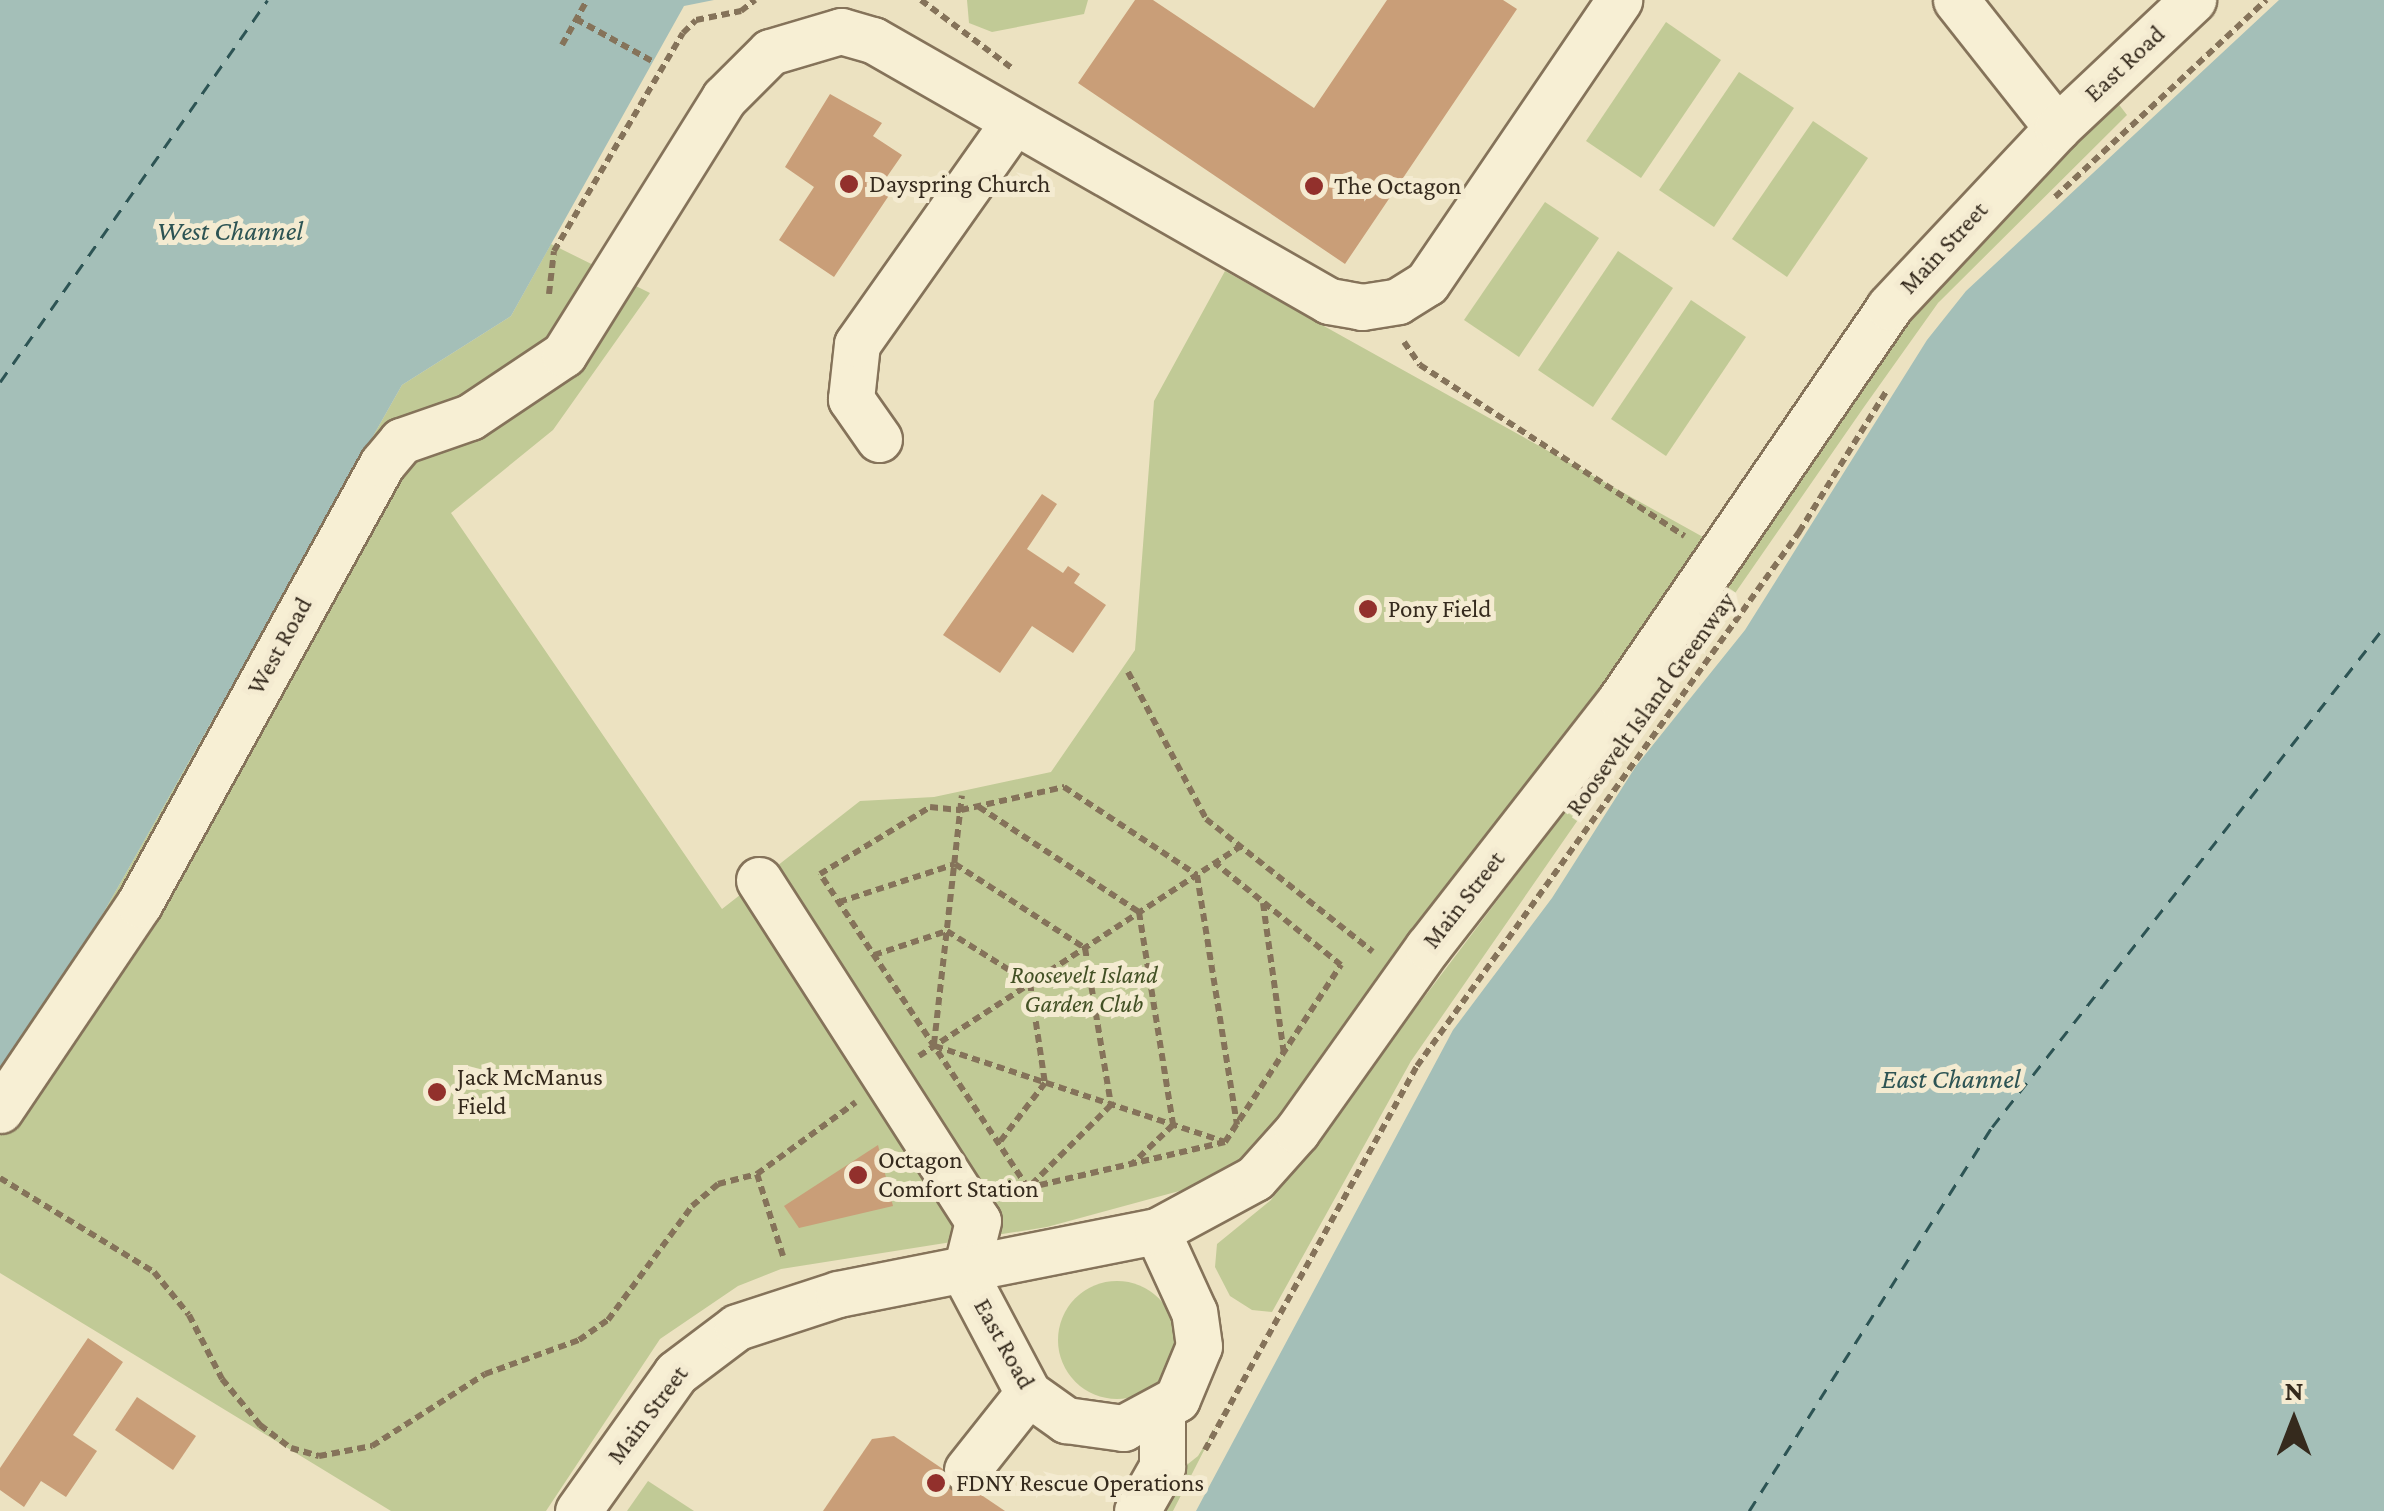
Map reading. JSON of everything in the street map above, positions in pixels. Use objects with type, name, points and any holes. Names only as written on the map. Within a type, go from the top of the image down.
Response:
[{"type":"street","points":[[1376,306],[1427,283],[1619,0]]},
{"type":"street","points":[[1956,0],[2057,128]]},
{"type":"street","name":"East Road","points":[[2057,128],[2194,0]]},
{"type":"street","name":"West Road","points":[[0,1110],[139,904],[382,464],[401,442],[482,411],[564,354],[724,98],[770,52],[806,37],[841,32],[872,40],[1012,124],[1329,301],[1376,306]]},
{"type":"street","points":[[879,440],[851,399],[857,344],[1012,124]]},
{"type":"street","name":"Main Street","points":[[578,1511],[676,1373],[720,1336],[803,1302],[965,1274],[1157,1231],[1232,1194],[1278,1156],[1428,946],[1643,668],[1889,308],[2057,128]]},
{"type":"street","points":[[760,880],[978,1221],[965,1274]]},
{"type":"street","points":[[1137,1511],[1162,1467],[1162,1412],[1187,1384],[1198,1328],[1157,1231]]},
{"type":"street","name":"East Road","points":[[965,1274],[1028,1394],[1084,1426],[1123,1428],[1162,1412]]},
{"type":"street","points":[[967,1470],[1028,1394]]},
{"type":"path","points":[[562,45],[587,0]]},
{"type":"path","points":[[548,304],[554,250],[682,34],[696,20],[741,11],[755,0]]},
{"type":"path","points":[[2051,201],[2266,0]]},
{"type":"path","points":[[576,20],[654,62]]},
{"type":"path","points":[[1376,306],[1420,365],[1686,538]]},
{"type":"path","name":"Roosevelt Island Greenway","points":[[1195,1468],[1417,1066],[1798,532],[1898,371]]},
{"type":"path","points":[[1128,672],[1206,819],[1382,959]]},
{"type":"path","points":[[1028,1188],[820,874],[930,806],[961,810],[1064,787],[1197,875],[1237,1125]]},
{"type":"path","points":[[934,1046],[962,796]]},
{"type":"path","points":[[978,806],[1140,912],[1172,1125]]},
{"type":"path","points":[[0,1178],[154,1272],[189,1315],[222,1379],[260,1425],[291,1448],[320,1456],[372,1446],[485,1374],[579,1340],[608,1320],[692,1206],[718,1184],[758,1174],[934,1046],[1240,847]]},
{"type":"path","points":[[1028,1188],[1225,1142],[1341,965],[1215,863]]},
{"type":"path","points":[[840,902],[955,864]]},
{"type":"path","points":[[955,864],[1085,948],[1111,1105]]},
{"type":"path","points":[[1263,902],[1284,1056]]},
{"type":"path","points":[[874,954],[948,930]]},
{"type":"path","points":[[948,930],[1030,984],[1045,1082],[999,1143]]},
{"type":"path","points":[[934,1046],[1225,1142]]},
{"type":"path","points":[[1028,1188],[1111,1105]]},
{"type":"path","points":[[1132,1164],[1172,1125]]},
{"type":"path","points":[[758,1174],[784,1256]]},
{"type":"green space","points":[[967,0],[1088,0],[1084,14],[992,32],[969,23]]},
{"type":"green space","points":[[1666,22],[1721,60],[1641,178],[1586,141]]},
{"type":"green space","points":[[1739,72],[1794,108],[1714,227],[1659,190]]},
{"type":"green space","points":[[2117,102],[2127,115],[1938,303],[1864,407],[1411,1061],[1272,1312],[1252,1310],[1230,1296],[1215,1267],[1217,1244],[1271,1200],[1657,689],[1885,348],[1978,242]]},
{"type":"green space","points":[[1813,121],[1868,158],[1787,277],[1732,239]]},
{"type":"green space","points":[[1545,202],[1599,238],[1519,357],[1464,320]]},
{"type":"green space","name":"Roosevelt Island Garden Club","points":[[551,244],[650,293],[553,430],[451,513],[722,909],[860,801],[934,797],[1051,772],[1135,650],[1154,401],[1225,271],[1712,542],[1286,1118],[1232,1165],[1183,1190],[1047,1227],[781,1269],[738,1286],[660,1339],[546,1511],[391,1511],[0,1273],[0,1070],[79,956],[402,385],[511,316]]},
{"type":"green space","points":[[1618,251],[1673,288],[1593,407],[1538,370]]},
{"type":"green space","points":[[1691,300],[1746,337],[1666,456],[1611,419]]},
{"type":"green space","points":[[1117,1281],[1140,1285],[1159,1298],[1172,1317],[1176,1340],[1172,1363],[1159,1382],[1140,1395],[1117,1399],[1094,1395],[1075,1382],[1062,1363],[1058,1340],[1062,1317],[1075,1298],[1094,1285]]},
{"type":"green space","points":[[1218,1423],[1173,1511],[1157,1511],[1178,1472],[1198,1456]]},
{"type":"green space","points":[[648,1481],[694,1511],[627,1511]]},
{"type":"water","name":"West Channel","points":[[0,0],[714,0],[684,6],[511,316],[402,385],[79,956],[0,1070]]},
{"type":"water","name":"East Channel","points":[[2279,0],[2384,0],[2384,1511],[1196,1511],[1453,1030],[1552,898],[1636,766],[1745,630],[1927,340],[1966,291]]},
{"type":"building","name":"The Octagon","points":[[1135,0],[1153,0],[1314,108],[1387,0],[1503,0],[1517,9],[1345,264],[1078,83]]},
{"type":"building","name":"Dayspring Church","points":[[830,94],[882,123],[873,136],[902,155],[884,181],[894,188],[834,277],[779,240],[814,187],[785,167]]},
{"type":"building","points":[[1042,494],[1057,504],[1027,549],[1063,573],[1068,566],[1080,574],[1074,583],[1106,605],[1073,653],[1032,626],[1000,673],[943,635]]},
{"type":"building","name":"Octagon Comfort Station","points":[[878,1145],[893,1206],[799,1228],[784,1206]]},
{"type":"building","points":[[88,1338],[123,1362],[73,1435],[97,1451],[66,1497],[41,1481],[24,1507],[0,1490],[0,1468]]},
{"type":"building","points":[[137,1397],[196,1436],[173,1470],[115,1430]]},
{"type":"building","points":[[894,1436],[1005,1511],[823,1511],[872,1439]]},
{"type":"ferry route","points":[[0,382],[267,0]]},
{"type":"ferry route","points":[[1749,1511],[1992,1127],[2384,627]]},
{"type":"place","name":"Dayspring Church","points":[[849,184]]},
{"type":"place","name":"The Octagon","points":[[1314,186]]},
{"type":"place","name":"Pony Field","points":[[1368,609]]},
{"type":"place","name":"Jack McManus Field","points":[[437,1092]]},
{"type":"place","name":"Octagon Comfort Station","points":[[858,1175]]},
{"type":"place","name":"FDNY Rescue Operations","points":[[936,1483]]}]
